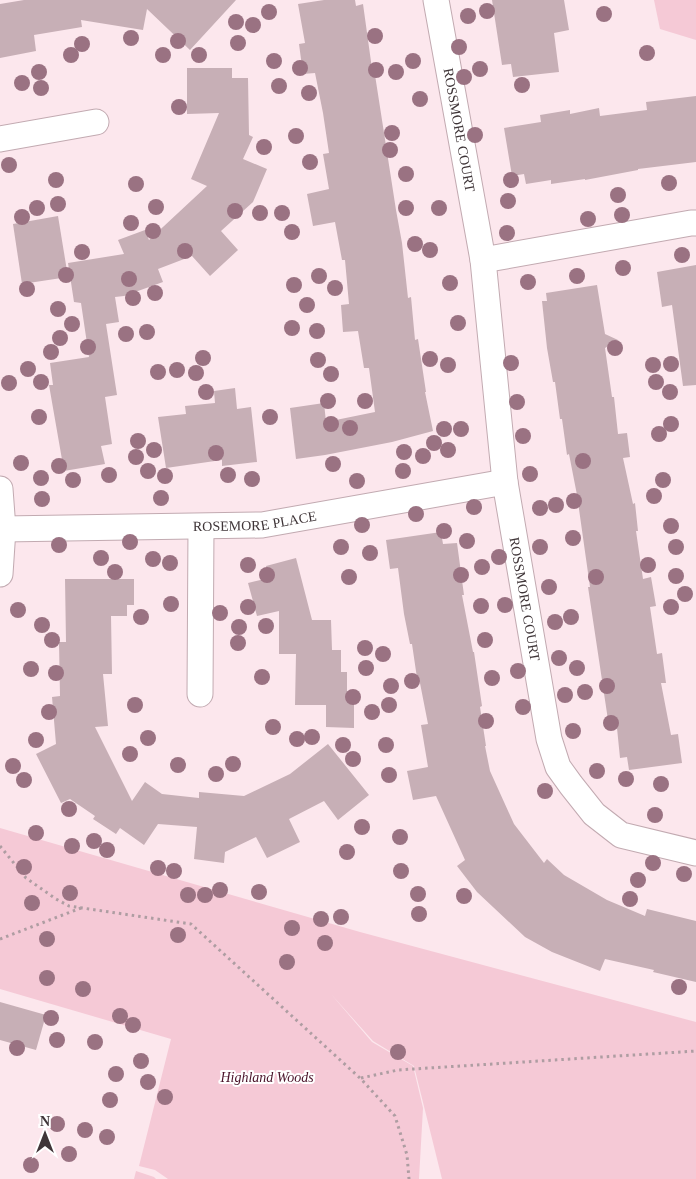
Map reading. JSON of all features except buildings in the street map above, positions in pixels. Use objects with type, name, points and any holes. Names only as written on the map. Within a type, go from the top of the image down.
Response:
[{"type":"street","name":"ROSSMORE COURT","points":[[436,0],[483,260],[505,482],[548,739],[558,767],[594,814],[621,835],[696,853]]},
{"type":"street","points":[[0,139],[96,122]]},
{"type":"street","points":[[483,260],[691,222],[696,223]]},
{"type":"street","name":"ROSEMORE PLACE","points":[[3,529],[262,525],[505,482]]},
{"type":"street","points":[[0,489],[3,529],[0,574]]},
{"type":"street","points":[[200,694],[201,527]]},
{"type":"path","points":[[0,846],[26,878],[56,900],[69,906],[191,924],[360,1078],[395,1116],[407,1155],[408,1179]]},
{"type":"path","points":[[0,939],[81,908]]},
{"type":"path","points":[[360,1078],[398,1070],[696,1051]]},
{"type":"green space","points":[[654,0],[696,0],[696,40],[660,29]]},
{"type":"green space","name":"Highland Woods","points":[[0,828],[360,932],[696,1022],[696,1179],[442,1179],[414,1066],[373,1041],[331,994],[372,1042],[413,1066],[423,1108],[419,1179],[168,1179],[155,1170],[139,1166],[171,1039],[0,989]]},
{"type":"green space","points":[[136,1171],[154,1177],[156,1179],[134,1179]]}]
